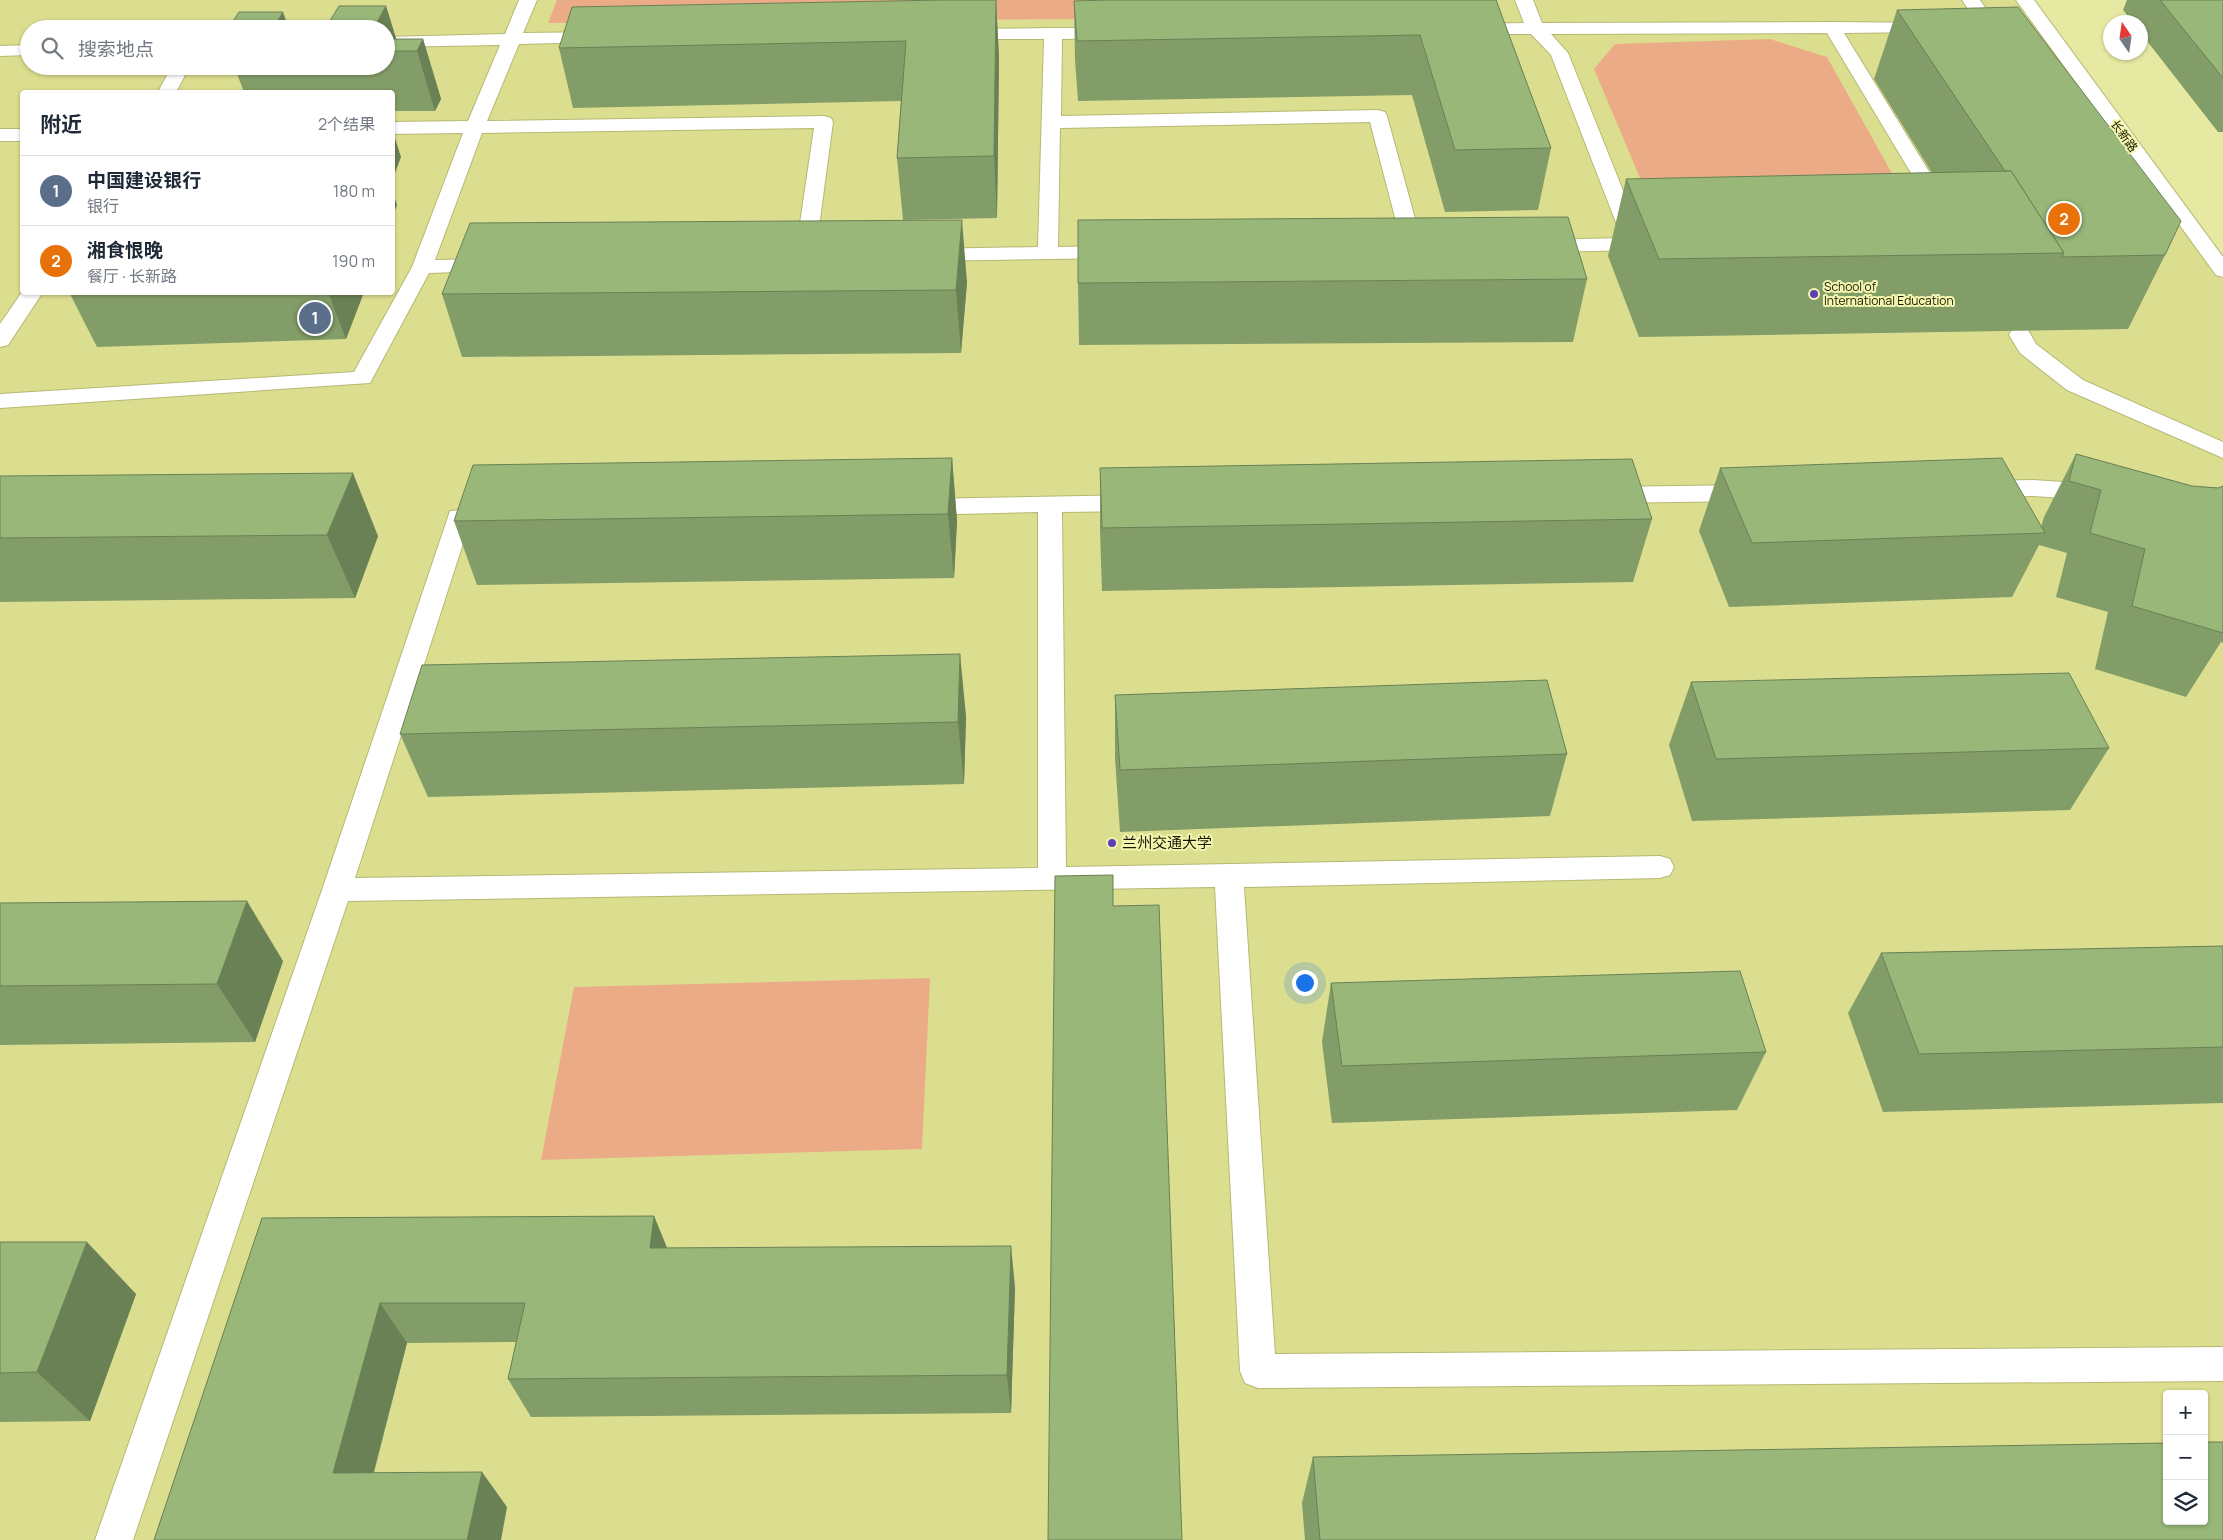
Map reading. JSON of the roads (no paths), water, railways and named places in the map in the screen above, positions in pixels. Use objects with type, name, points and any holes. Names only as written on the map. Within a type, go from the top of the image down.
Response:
[{"type":"street","points":[[0,401],[362,378],[422,267],[475,127],[528,0]]},
{"type":"street","points":[[1524,0],[1535,28],[1559,53],[1635,244]]},
{"type":"street","points":[[1456,29],[1990,26],[1971,0]]},
{"type":"street","name":"长新路","points":[[2025,0],[2223,270]]},
{"type":"street","points":[[1832,27],[1950,222]]},
{"type":"street","points":[[943,34],[1132,32]]},
{"type":"street","points":[[1048,253],[1053,33]]},
{"type":"street","points":[[395,42],[613,37]]},
{"type":"street","points":[[0,51],[20,50]]},
{"type":"street","points":[[168,90],[176,75]]},
{"type":"street","points":[[1051,122],[1378,116],[1413,248]]},
{"type":"street","points":[[395,128],[824,122],[805,257]]},
{"type":"street","points":[[0,135],[20,135]]},
{"type":"street","points":[[1519,246],[1665,244]]},
{"type":"street","points":[[912,256],[1137,252]]},
{"type":"street","points":[[422,267],[511,265]]},
{"type":"street","points":[[0,340],[31,295]]},
{"type":"street","points":[[2020,335],[2028,348],[2075,385],[2223,451]]},
{"type":"street","points":[[1963,490],[2033,488],[2118,493]]},
{"type":"street","points":[[1586,496],[1774,492]]},
{"type":"street","points":[[892,507],[1159,502]]},
{"type":"street","points":[[1050,504],[1052,879]]},
{"type":"street","points":[[114,1540],[337,890],[459,517],[508,516]]},
{"type":"street","points":[[337,890],[1229,876],[1660,867]]},
{"type":"street","points":[[1229,876],[1258,1371],[2223,1364]]},
{"type":"place","name":"湘食恨晚","points":[[2064,219]]},
{"type":"place","name":"School of International Education","points":[[1814,294]]},
{"type":"place","name":"中国建设银行","points":[[315,318]]},
{"type":"place","name":"兰州交通大学","points":[[1112,843]]}]
